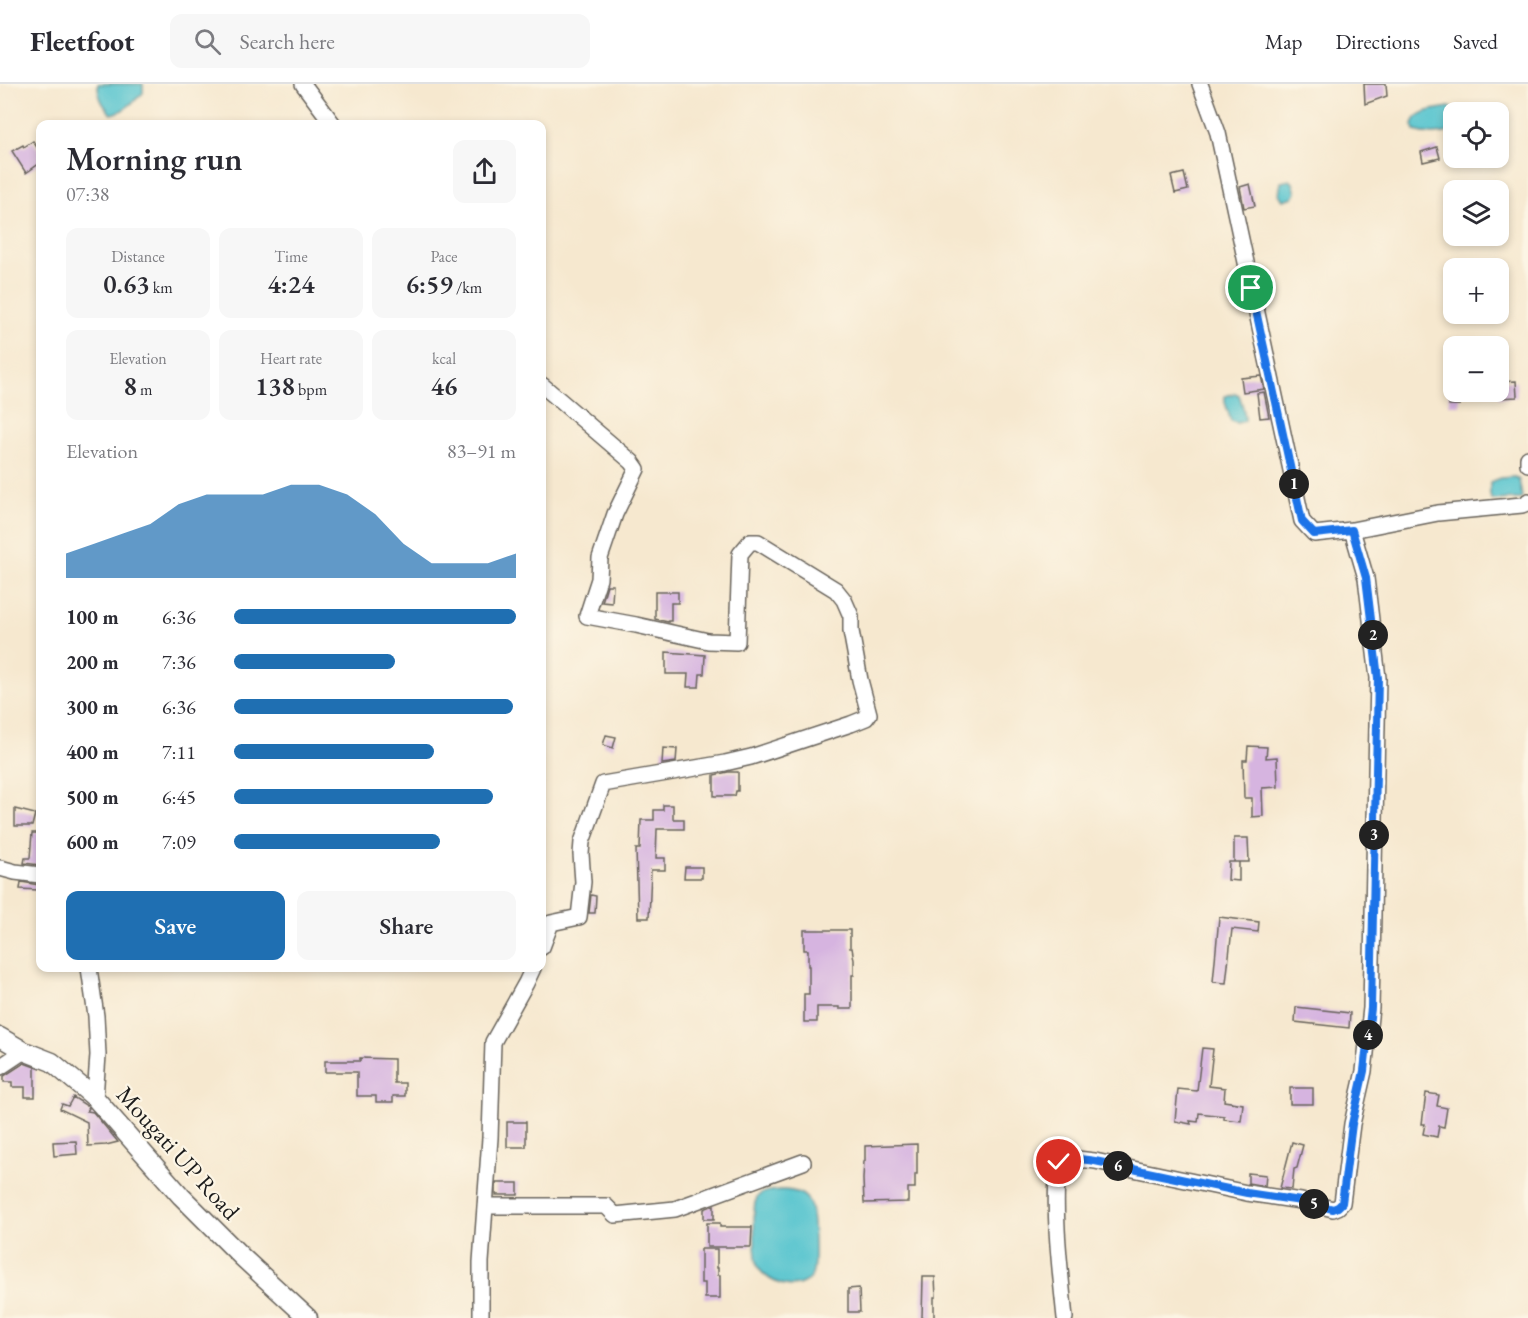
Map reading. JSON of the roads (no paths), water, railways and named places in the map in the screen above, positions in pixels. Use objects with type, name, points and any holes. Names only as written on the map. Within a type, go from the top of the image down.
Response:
[{"type":"street","points":[[303,84],[330,120]]},
{"type":"street","points":[[1200,84],[1218,133],[1302,521],[1314,534],[1352,530],[1438,513],[1522,505],[1528,501]]},
{"type":"street","points":[[546,388],[632,462],[637,469],[615,514],[600,558],[599,579],[587,616],[708,641],[737,642],[740,554],[750,542],[758,542],[842,595],[851,616],[851,631],[860,680],[869,714],[851,724],[751,757],[603,784],[582,842],[583,882],[579,917],[551,923],[546,936]]},
{"type":"street","points":[[1528,458],[1528,464]]},
{"type":"street","points":[[1065,1318],[1057,1193],[1058,1165],[1064,1159],[1095,1161],[1333,1209],[1342,1203],[1352,1124],[1364,1071],[1371,1008],[1378,702],[1378,678],[1366,578],[1352,530]]},
{"type":"street","points":[[0,868],[36,875]]},
{"type":"street","points":[[90,972],[96,1016],[98,1055],[95,1098]]},
{"type":"street","points":[[481,1318],[481,1262],[493,1042],[531,972]]},
{"type":"street","name":"Mougati UP Road","points":[[0,1037],[52,1062],[95,1098],[181,1196],[308,1318]]},
{"type":"street","points":[[0,1067],[24,1050]]},
{"type":"street","points":[[485,1206],[606,1206],[615,1215],[675,1209],[803,1162]]},
{"type":"water","points":[[98,84],[143,84],[143,93],[124,109],[111,114],[101,100]]},
{"type":"water","points":[[1443,108],[1443,133],[1414,131],[1415,119],[1431,110]]},
{"type":"water","points":[[1290,180],[1296,193],[1293,197],[1283,200],[1279,194],[1281,182]]},
{"type":"water","points":[[1235,393],[1239,395],[1245,417],[1245,421],[1237,423],[1231,421],[1225,402],[1225,396]]},
{"type":"water","points":[[1515,477],[1519,480],[1521,499],[1492,500],[1490,482],[1500,478]]},
{"type":"water","points":[[793,1191],[807,1199],[812,1216],[814,1260],[812,1275],[805,1282],[793,1286],[770,1279],[761,1272],[757,1263],[755,1203],[761,1193]]}]
